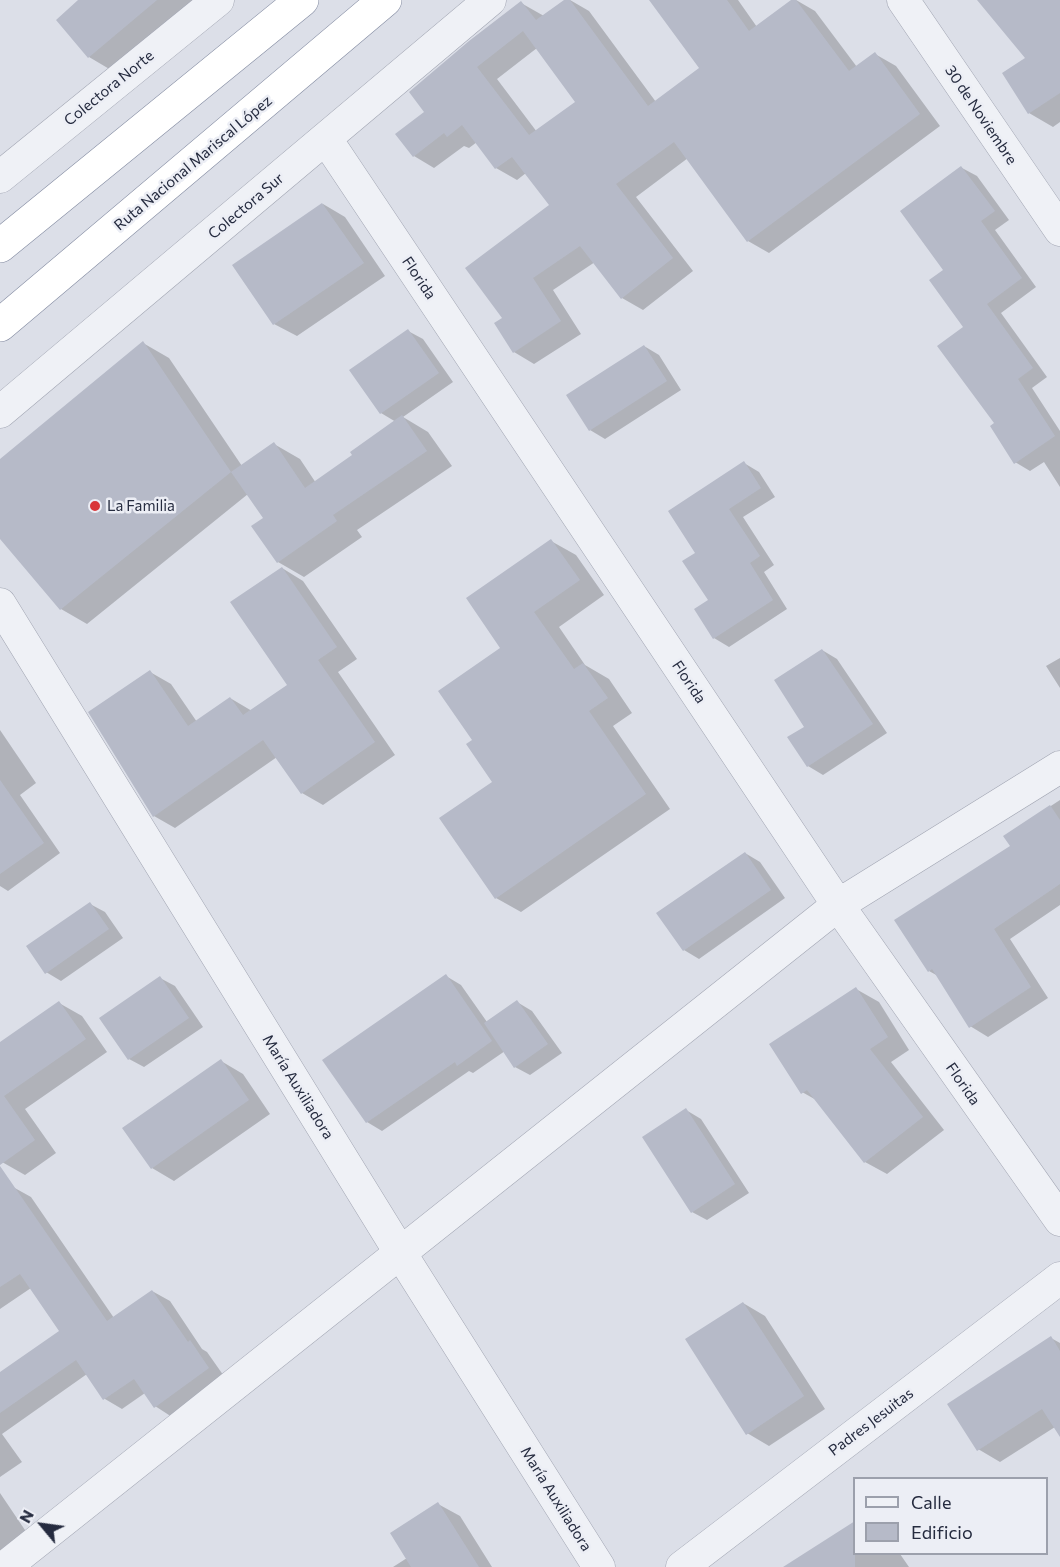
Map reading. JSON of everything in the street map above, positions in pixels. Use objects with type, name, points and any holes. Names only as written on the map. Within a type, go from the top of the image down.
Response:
[{"type":"highway","points":[[0,246],[302,0]]},
{"type":"highway","name":"Ruta Nacional Mariscal López","points":[[0,325],[385,0]]},
{"type":"street","name":"Colectora Norte","points":[[0,177],[218,0]]},
{"type":"street","name":"Colectora Sur","points":[[0,412],[490,0]]},
{"type":"street","name":"30 de Noviembre","points":[[903,0],[1060,230]]},
{"type":"street","name":"Florida","points":[[326,139],[838,905],[1060,1220]]},
{"type":"street","name":"María Auxiliadora","points":[[0,604],[401,1254],[599,1567]]},
{"type":"street","points":[[5,1567],[838,905],[1060,768]]},
{"type":"street","name":"Padres Jesuitas","points":[[682,1567],[1060,1278]]},
{"type":"building","points":[[78,0],[157,0],[88,58],[56,20]]},
{"type":"building","points":[[564,0],[570,0],[648,106],[699,68],[649,0],[727,0],[749,31],[791,0],[796,0],[849,71],[875,52],[920,114],[747,242],[674,142],[616,184],[673,258],[621,299],[580,246],[533,278],[561,321],[513,353],[494,323],[502,318],[465,268],[549,205],[512,157],[495,169],[462,125],[447,137],[444,133],[413,157],[395,134],[424,112],[409,92],[469,41],[521,1],[536,20]],"holes":[[[523,31],[575,102],[529,135],[477,67]]]},
{"type":"building","points":[[977,0],[1060,0],[1060,93],[1028,114],[1002,73],[1025,58]]},
{"type":"building","points":[[961,166],[995,211],[981,221],[1022,278],[987,304],[1033,368],[1018,379],[1055,436],[1014,464],[990,426],[994,423],[937,346],[963,327],[929,280],[943,270],[900,211]]},
{"type":"building","points":[[322,203],[364,263],[273,325],[232,265]]},
{"type":"building","points":[[408,329],[439,373],[380,414],[349,370]]},
{"type":"building","name":"La Familia","points":[[143,341],[231,472],[60,610],[0,539],[0,459]]},
{"type":"building","points":[[644,345],[667,381],[589,431],[566,395]]},
{"type":"building","points":[[402,415],[427,451],[333,515],[337,521],[277,563],[251,526],[263,518],[231,472],[274,442],[305,488],[352,455],[350,452]]},
{"type":"building","points":[[744,461],[761,488],[729,509],[760,556],[750,563],[773,600],[713,639],[694,609],[708,600],[682,561],[695,553],[668,511]]},
{"type":"building","points":[[551,539],[580,580],[534,612],[574,669],[583,663],[608,698],[589,711],[646,794],[495,899],[439,818],[492,782],[466,744],[472,740],[438,691],[500,648],[466,598]]},
{"type":"building","points":[[282,567],[337,647],[318,660],[375,742],[301,794],[263,740],[153,817],[88,712],[150,670],[188,726],[230,697],[243,715],[287,685],[230,602]]},
{"type":"building","points":[[822,649],[873,724],[807,767],[787,737],[804,727],[774,680]]},
{"type":"building","points":[[0,780],[44,843],[0,874]]},
{"type":"building","points":[[1050,805],[1060,820],[1060,884],[994,929],[1031,987],[969,1028],[932,969],[928,972],[894,920],[1010,846],[1003,836]]},
{"type":"building","points":[[745,852],[771,890],[683,951],[656,913]]},
{"type":"building","points":[[90,902],[109,929],[45,974],[26,946]]},
{"type":"building","points":[[446,974],[492,1041],[457,1066],[455,1062],[366,1123],[322,1060]]},
{"type":"building","points":[[160,976],[189,1018],[128,1060],[99,1018]]},
{"type":"building","points":[[856,987],[888,1037],[870,1049],[923,1117],[864,1163],[807,1090],[801,1094],[769,1044]]},
{"type":"building","points":[[517,1000],[548,1044],[514,1068],[484,1023]]},
{"type":"building","points":[[59,1001],[86,1039],[4,1096],[35,1140],[0,1165],[0,1042]]},
{"type":"building","points":[[221,1059],[249,1100],[151,1169],[122,1128]]},
{"type":"building","points":[[686,1108],[735,1184],[691,1213],[642,1137]]},
{"type":"building","points":[[0,1166],[107,1321],[152,1290],[209,1368],[154,1408],[134,1379],[103,1400],[76,1360],[0,1413],[0,1372],[59,1331],[20,1274],[0,1287]]},
{"type":"building","points":[[743,1302],[804,1396],[746,1435],[685,1339]]},
{"type":"building","points":[[1051,1336],[1060,1351],[1060,1437],[1042,1409],[977,1451],[947,1404]]},
{"type":"building","points":[[438,1502],[479,1567],[411,1567],[390,1533]]},
{"type":"building","points":[[853,1522],[855,1567],[783,1567]]},
{"type":"place","name":"La Familia","points":[[95,506]]}]
